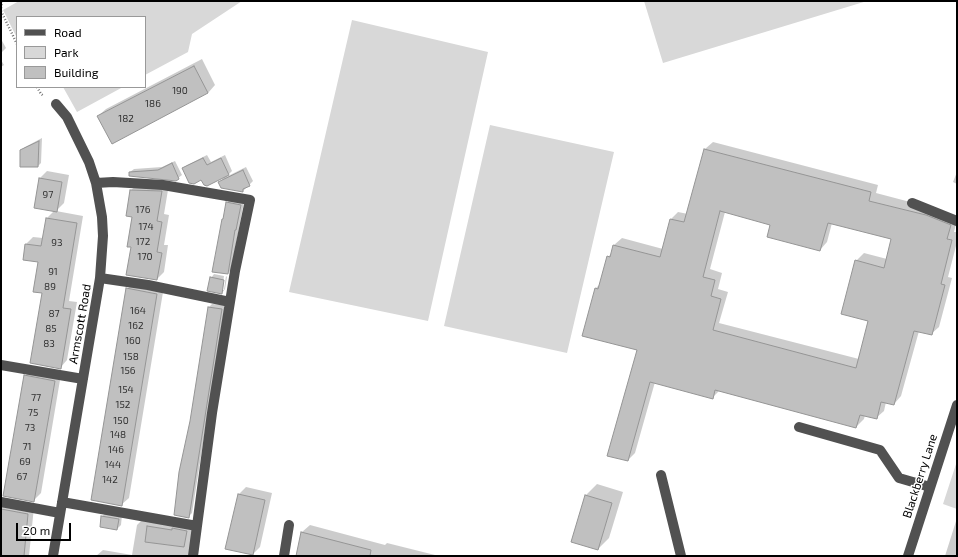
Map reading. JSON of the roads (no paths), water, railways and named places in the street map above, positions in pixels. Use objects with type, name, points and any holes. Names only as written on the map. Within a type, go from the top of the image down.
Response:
[{"type":"street","name":"Armscott Road","points":[[53,556],[100,278],[104,236],[96,183],[67,117],[56,104]]},
{"type":"street","points":[[96,183],[113,182],[164,185],[250,200],[230,302],[212,413],[193,556]]},
{"type":"street","points":[[912,203],[957,220]]},
{"type":"street","points":[[100,278],[148,285],[230,302]]},
{"type":"street","points":[[1,365],[83,379]]},
{"type":"street","name":"Blackberry Lane","points":[[908,556],[957,405]]},
{"type":"street","points":[[799,427],[880,450],[899,478],[930,487]]},
{"type":"street","points":[[661,475],[681,556]]},
{"type":"street","points":[[1,502],[60,514]]},
{"type":"street","points":[[62,502],[197,526]]},
{"type":"street","points":[[284,556],[289,525]]}]
